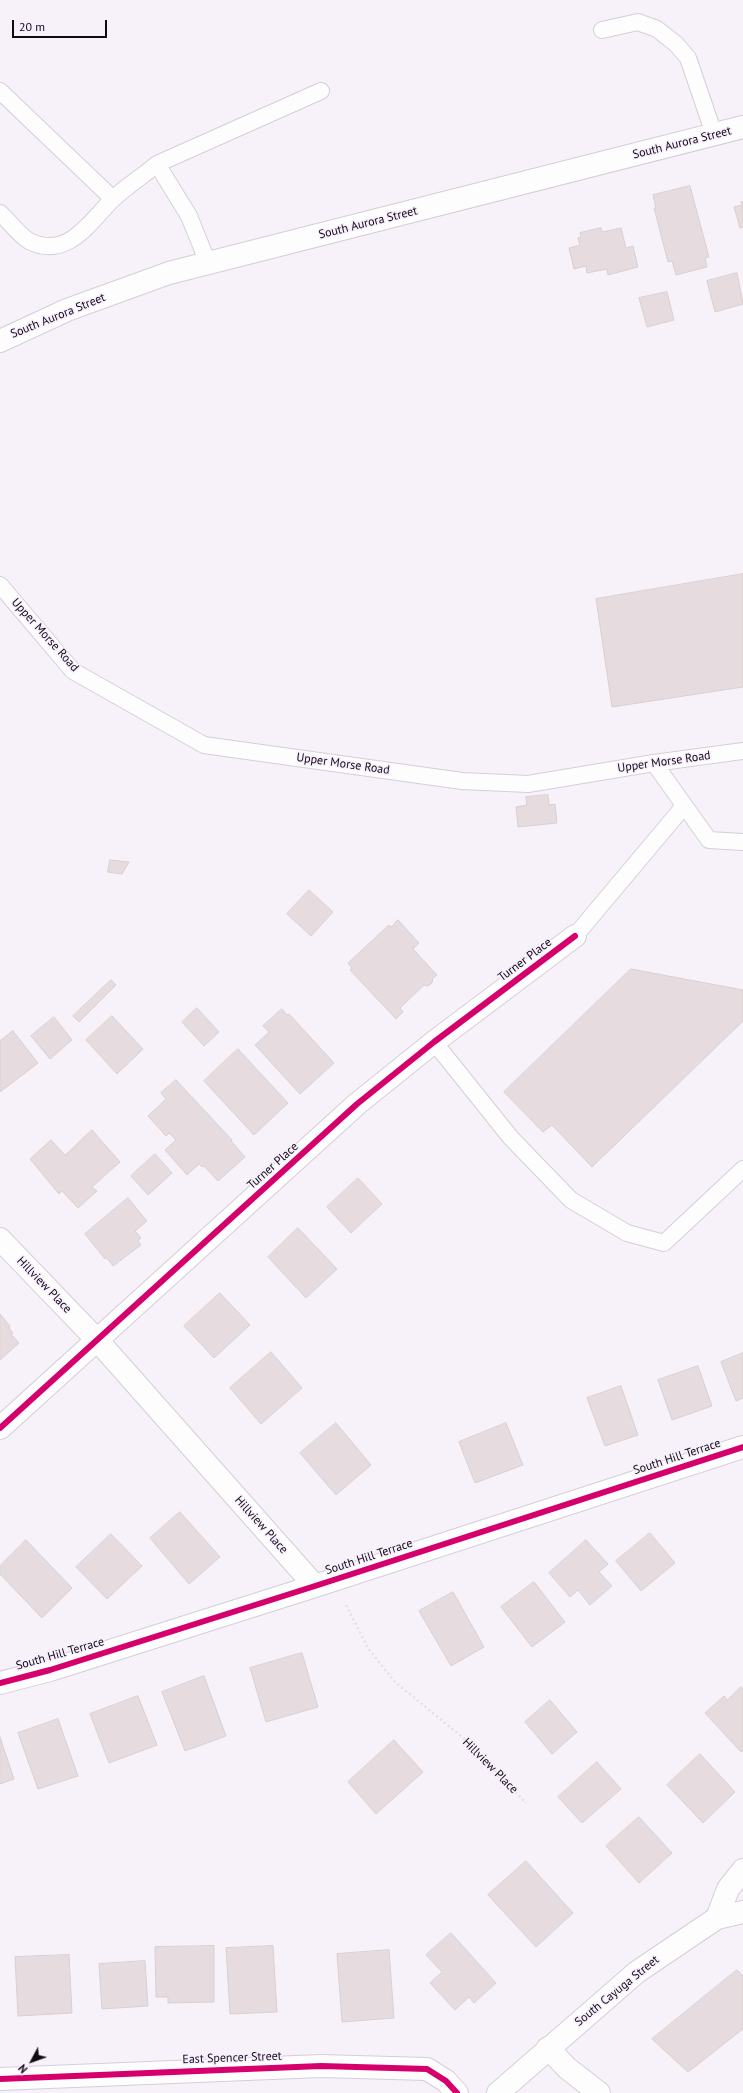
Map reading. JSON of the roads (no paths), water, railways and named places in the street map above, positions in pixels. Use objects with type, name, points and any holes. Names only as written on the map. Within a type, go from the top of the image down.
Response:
[{"type":"street","name":"South Aurora Street","points":[[0,341],[67,310],[169,273],[743,127]]},
{"type":"street","name":"Turner Place","points":[[0,1428],[98,1341],[356,1104],[434,1042],[575,936]]},
{"type":"street","name":"Hillview Place","points":[[0,1239],[98,1341],[315,1586]]},
{"type":"street","name":"South Hill Terrace","points":[[0,1683],[50,1670],[315,1586],[743,1447]]},
{"type":"street","points":[[717,1918],[728,1888],[743,1870]]},
{"type":"street","points":[[717,1918],[743,1912]]},
{"type":"street","name":"South Cayuga Street","points":[[498,2093],[637,1972],[717,1918]]},
{"type":"street","points":[[548,2048],[567,2068],[599,2093]]},
{"type":"street","name":"East Spencer Street","points":[[0,2079],[320,2066],[427,2069],[446,2081],[457,2093]]},
{"type":"lane","points":[[602,30],[638,22],[657,29],[676,44],[688,58],[714,134]]},
{"type":"lane","points":[[0,91],[113,199]]},
{"type":"lane","points":[[0,213],[28,240],[49,246],[65,244],[88,228],[113,199],[157,164],[321,91]]},
{"type":"lane","points":[[157,164],[189,216],[208,263]]},
{"type":"lane","name":"Upper Morse Road","points":[[0,585],[74,671],[204,745],[462,781],[521,784],[654,763],[743,751]]},
{"type":"lane","points":[[654,763],[709,840],[743,842]]},
{"type":"lane","points":[[575,936],[684,806]]},
{"type":"lane","points":[[434,1042],[511,1138],[571,1200],[627,1233],[664,1243],[743,1169]]}]
